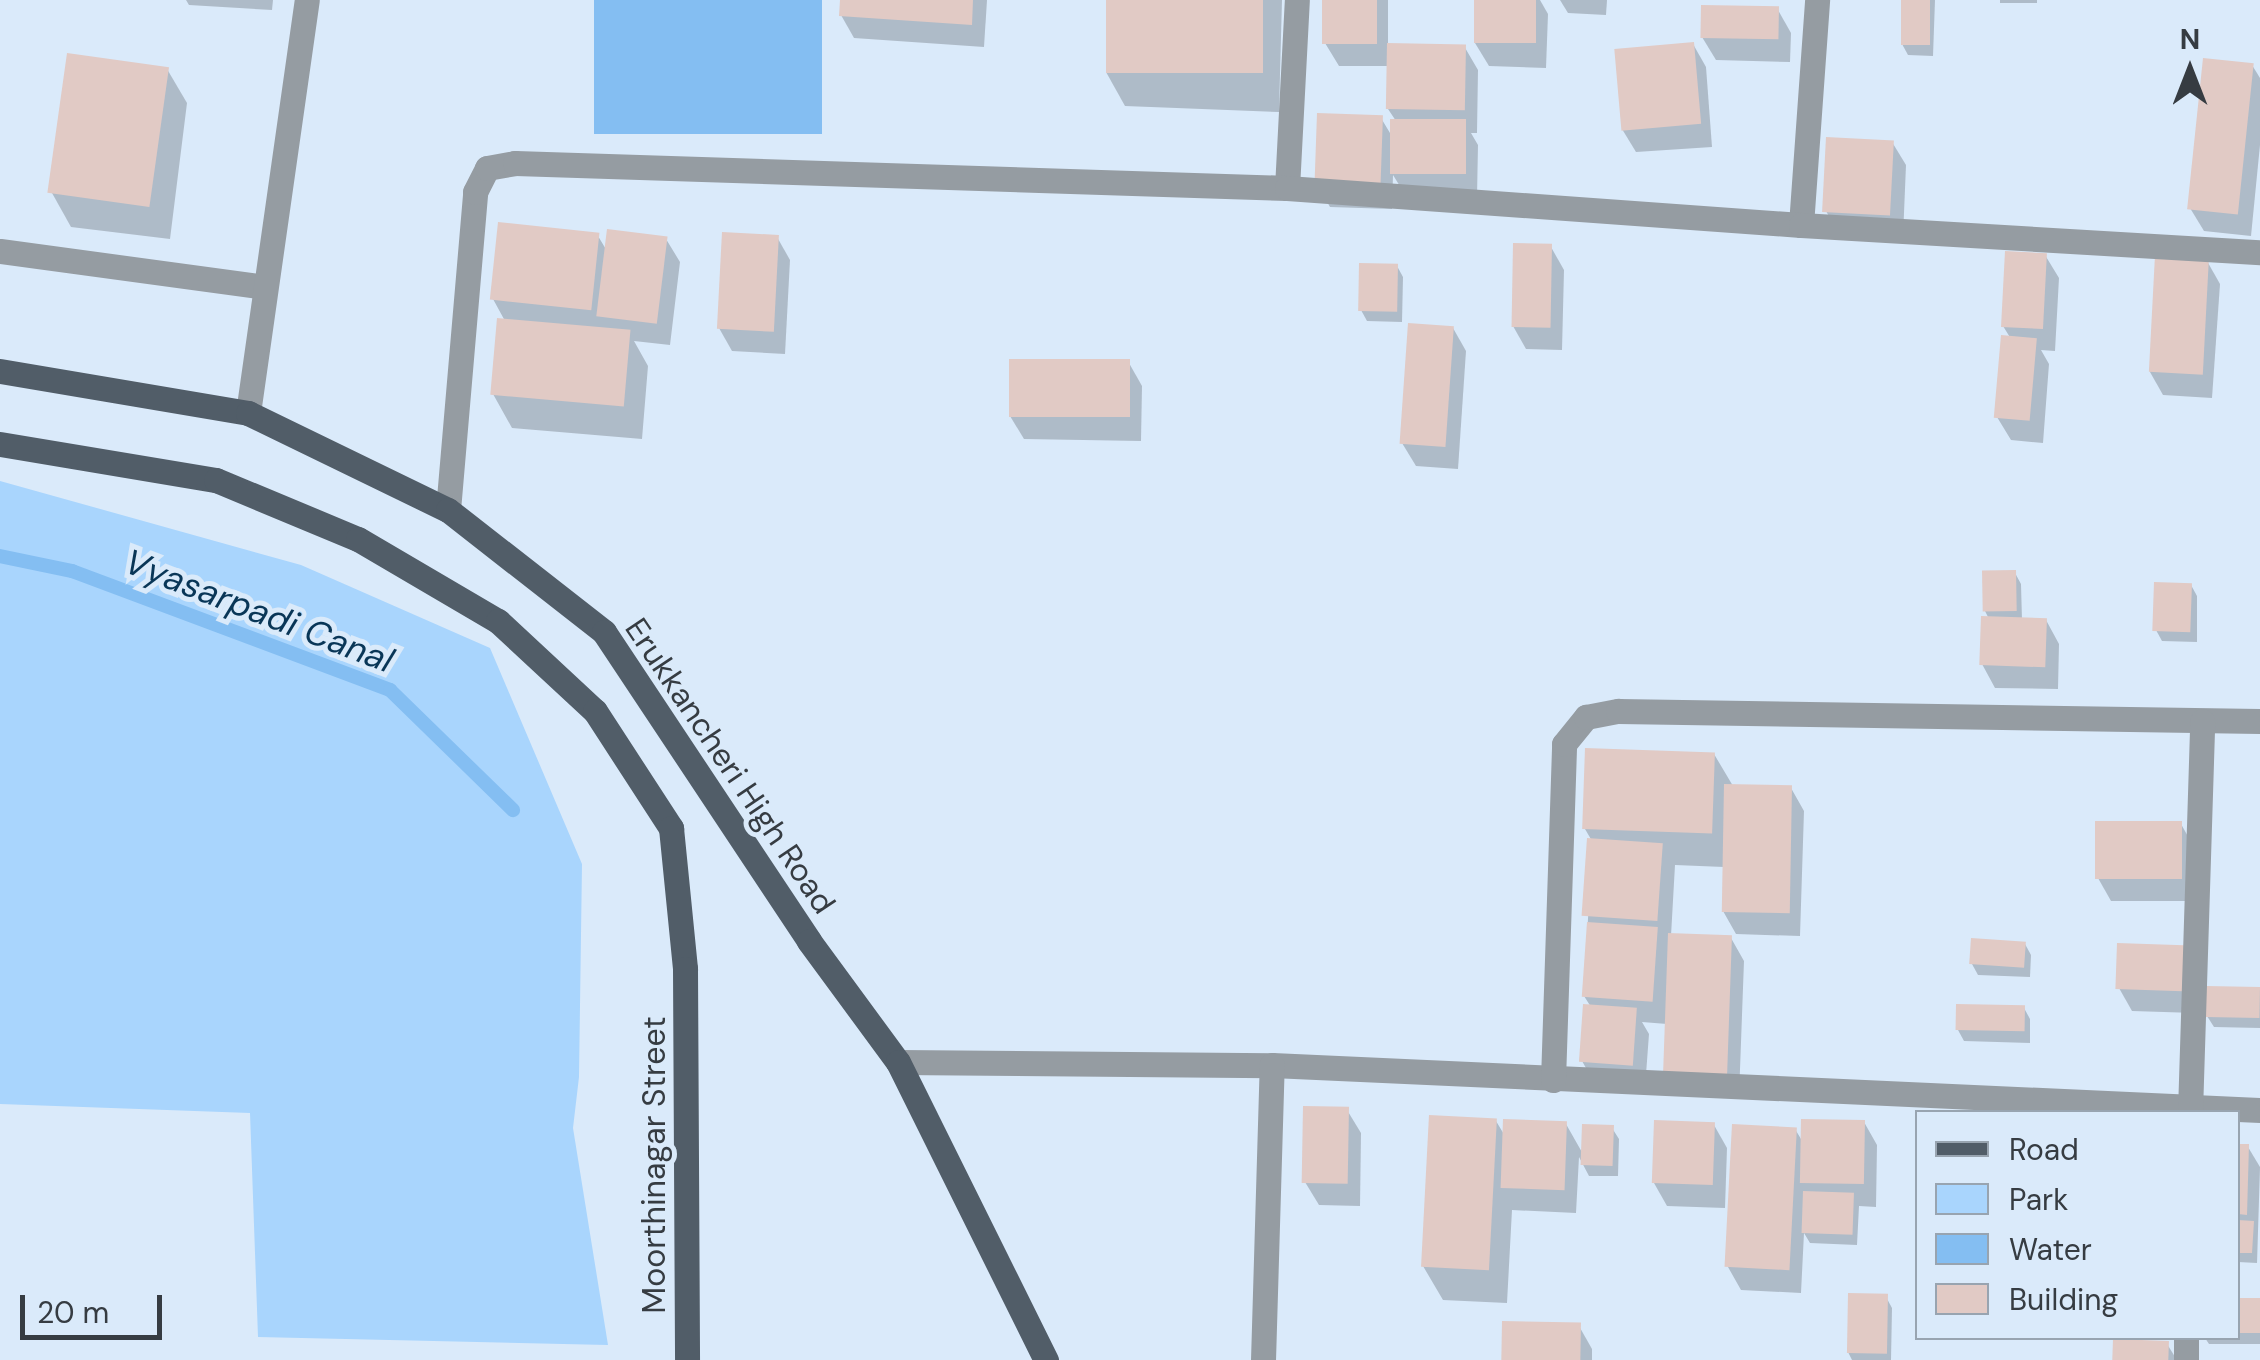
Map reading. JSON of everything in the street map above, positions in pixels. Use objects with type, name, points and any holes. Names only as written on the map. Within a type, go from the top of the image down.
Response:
[{"type":"main road","name":"Erukkancheri High Road","points":[[0,371],[248,413],[448,510],[604,632],[810,941],[898,1062],[1046,1360]]},
{"type":"main road","name":"Moorthinagar Street","points":[[0,444],[216,480],[358,540],[498,621],[595,712],[671,828],[686,969],[687,1360]]},
{"type":"street","points":[[248,413],[307,0]]},
{"type":"street","points":[[1286,188],[1297,0]]},
{"type":"street","points":[[1802,226],[1817,0]]},
{"type":"street","points":[[448,510],[474,192],[487,168],[514,163],[1286,188],[1802,226],[2260,252]]},
{"type":"street","points":[[0,251],[265,287]]},
{"type":"street","points":[[1553,1080],[1564,744],[1586,717],[1618,711],[2260,721]]},
{"type":"street","points":[[2190,1110],[2202,721]]},
{"type":"street","points":[[898,1062],[1272,1065],[1553,1080],[1841,1088],[2190,1110],[2260,1110]]},
{"type":"street","points":[[1263,1360],[1272,1065]]},
{"type":"green space","points":[[0,481],[301,565],[490,648],[582,864],[579,1077],[573,1128],[608,1345],[258,1337],[250,1113],[0,1104]]},
{"type":"water","points":[[594,0],[822,0],[822,134],[594,134]]},
{"type":"building","points":[[840,0],[973,0],[972,25],[839,16]]},
{"type":"building","points":[[1106,0],[1263,0],[1263,73],[1106,73]]},
{"type":"building","points":[[1322,0],[1377,0],[1377,44],[1322,44]]},
{"type":"building","points":[[1474,0],[1536,0],[1536,43],[1474,43]]},
{"type":"building","points":[[1901,0],[1930,0],[1930,45],[1901,45]]},
{"type":"building","points":[[1701,5],[1779,6],[1778,39],[1700,38]]},
{"type":"building","points":[[1694,42],[1701,124],[1621,131],[1614,49]]},
{"type":"building","points":[[1387,43],[1466,44],[1465,110],[1386,109]]},
{"type":"building","points":[[67,53],[169,67],[149,207],[47,193]]},
{"type":"building","points":[[2203,58],[2254,63],[2238,214],[2187,209]]},
{"type":"building","points":[[1317,113],[1383,115],[1380,187],[1314,185]]},
{"type":"building","points":[[1390,119],[1466,119],[1466,174],[1390,174]]},
{"type":"building","points":[[1826,137],[1894,141],[1890,215],[1822,212]]},
{"type":"building","points":[[498,222],[599,233],[591,310],[490,300]]},
{"type":"building","points":[[607,229],[668,236],[657,324],[596,316]]},
{"type":"building","points":[[722,232],[779,235],[774,332],[717,329]]},
{"type":"building","points":[[1513,243],[1552,244],[1551,328],[1512,327]]},
{"type":"building","points":[[2005,251],[2047,253],[2043,329],[2001,327]]},
{"type":"building","points":[[2155,255],[2209,258],[2203,375],[2149,372]]},
{"type":"building","points":[[1359,263],[1398,264],[1397,312],[1358,311]]},
{"type":"building","points":[[497,318],[630,330],[624,406],[490,395]]},
{"type":"building","points":[[1408,323],[1454,326],[1445,447],[1400,444]]},
{"type":"building","points":[[2001,335],[2037,338],[2030,421],[1994,418]]},
{"type":"building","points":[[1009,359],[1130,359],[1130,417],[1009,417]]},
{"type":"building","points":[[2016,570],[2017,611],[1983,612],[1982,571]]},
{"type":"building","points":[[2154,582],[2192,583],[2190,632],[2152,631]]},
{"type":"building","points":[[1981,616],[2047,618],[2045,667],[1979,665]]},
{"type":"building","points":[[1585,748],[1715,753],[1712,833],[1582,829]]},
{"type":"building","points":[[1724,784],[1792,785],[1790,913],[1722,912]]},
{"type":"building","points":[[2095,821],[2182,821],[2182,879],[2095,879]]},
{"type":"building","points":[[1587,838],[1663,843],[1657,921],[1582,916]]},
{"type":"building","points":[[1587,922],[1658,927],[1653,1002],[1582,997]]},
{"type":"building","points":[[1668,933],[1732,935],[1727,1075],[1663,1073]]},
{"type":"building","points":[[1971,938],[2026,942],[2024,968],[1969,964]]},
{"type":"building","points":[[2117,943],[2184,945],[2182,991],[2115,989]]},
{"type":"building","points":[[2206,986],[2260,987],[2259,1018],[2205,1017]]},
{"type":"building","points":[[1583,1004],[1637,1008],[1633,1066],[1579,1062]]},
{"type":"building","points":[[1956,1004],[2025,1005],[2025,1031],[1956,1030]]},
{"type":"building","points":[[1303,1106],[1349,1107],[1348,1184],[1302,1183]]},
{"type":"building","points":[[1429,1115],[1497,1119],[1489,1270],[1421,1267]]},
{"type":"building","points":[[1503,1119],[1567,1121],[1565,1190],[1501,1188]]},
{"type":"building","points":[[1801,1119],[1865,1120],[1864,1184],[1800,1183]]},
{"type":"building","points":[[1654,1120],[1715,1122],[1713,1185],[1652,1183]]},
{"type":"building","points":[[1582,1124],[1614,1125],[1613,1166],[1581,1165]]},
{"type":"building","points":[[1732,1124],[1797,1127],[1789,1270],[1725,1267]]},
{"type":"building","points":[[2240,1144],[2249,1144],[2247,1215],[2240,1214]]},
{"type":"building","points":[[1803,1191],[1854,1193],[1853,1235],[1802,1233]]},
{"type":"building","points":[[2240,1220],[2254,1221],[2252,1253],[2240,1253]]},
{"type":"building","points":[[1848,1293],[1888,1294],[1887,1354],[1847,1353]]},
{"type":"building","points":[[2240,1298],[2260,1298],[2260,1333],[2240,1333]]},
{"type":"building","points":[[1502,1321],[1581,1322],[1580,1360],[1501,1360]]},
{"type":"building","points":[[2113,1340],[2169,1341],[2168,1360],[2112,1360]]},
{"type":"waterway","name":"Vyasarpadi Canal","points":[[0,556],[72,571],[390,690],[513,810]]}]
